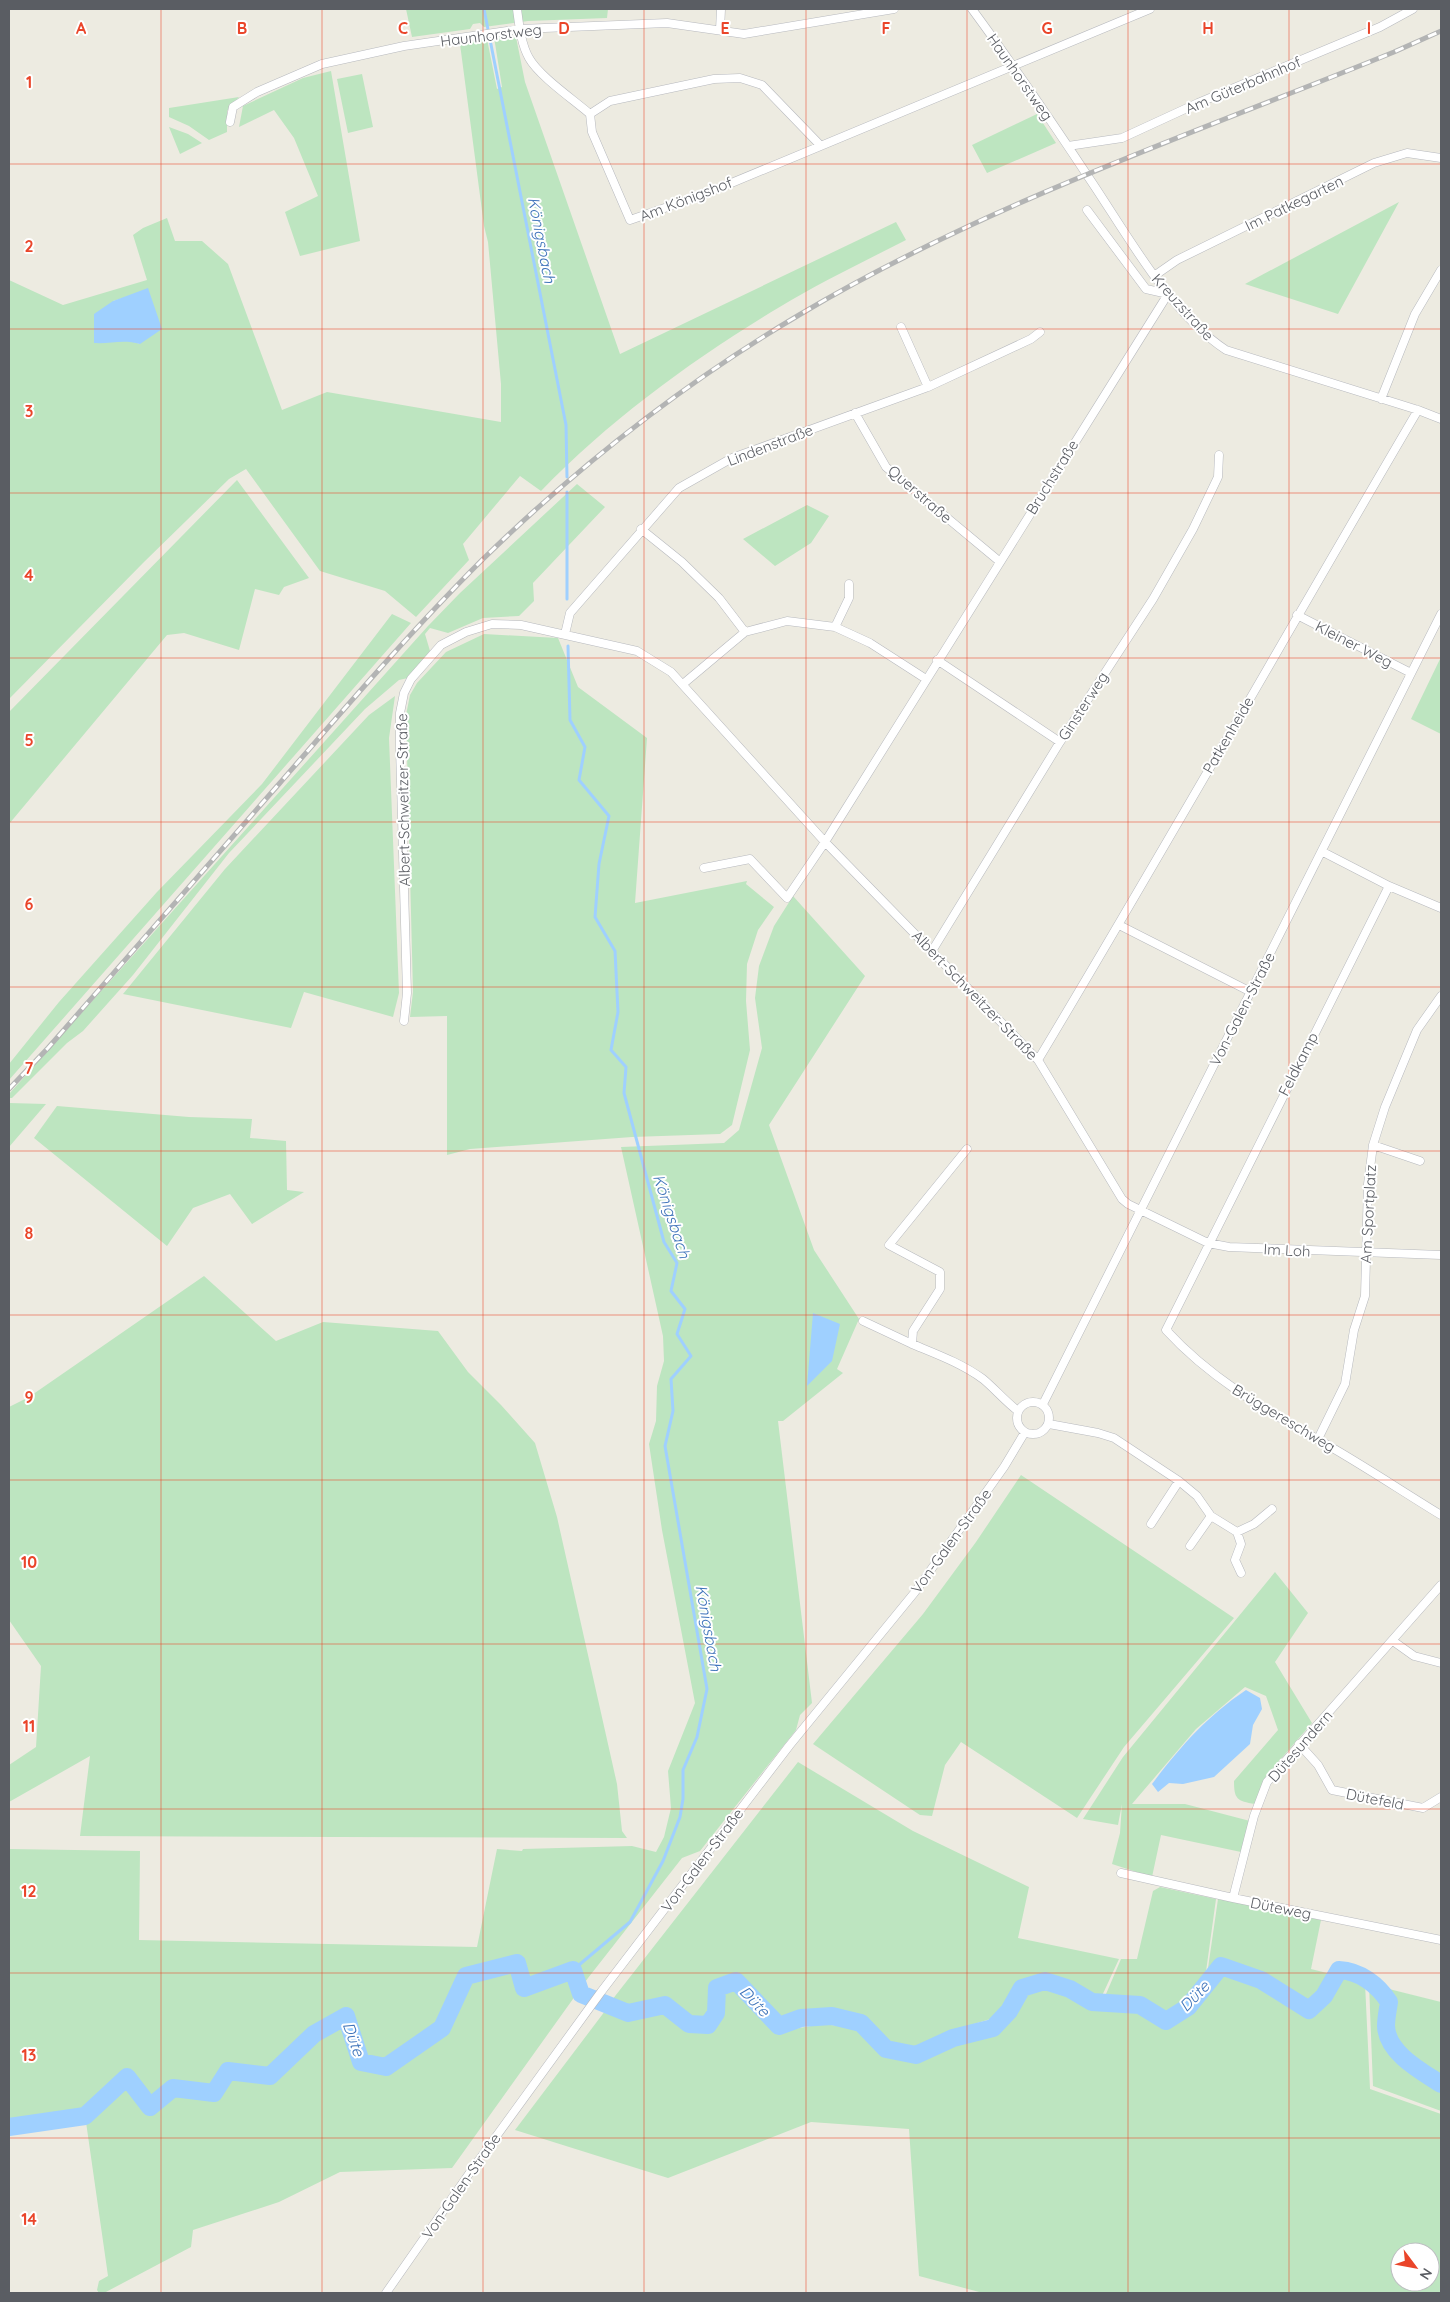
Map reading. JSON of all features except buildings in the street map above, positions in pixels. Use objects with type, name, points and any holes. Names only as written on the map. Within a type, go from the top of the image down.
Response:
[{"type":"street","points":[[517,9],[520,29],[529,58],[540,71],[590,114],[610,101],[714,79],[740,78],[762,85],[820,145]]},
{"type":"street","points":[[720,30],[722,9]]},
{"type":"street","name":"Haunhorstweg","points":[[230,122],[233,107],[257,92],[322,64],[404,46],[520,29],[667,23],[744,34],[894,9]]},
{"type":"street","name":"Haunhorstweg","points":[[972,9],[1014,66],[1068,146]]},
{"type":"street","name":"Am Königshof","points":[[590,114],[592,132],[630,220],[704,194],[1150,9]]},
{"type":"street","name":"Am Güterbahnhof","points":[[1068,146],[1122,138],[1198,103],[1380,27],[1413,9]]},
{"type":"street","name":"Kreuzstraße","points":[[1068,146],[1154,276],[1211,341],[1226,350],[1381,398],[1441,419]]},
{"type":"street","name":"Im Patkegarten","points":[[1154,276],[1177,260],[1374,163],[1407,153],[1441,158]]},
{"type":"street","points":[[1087,210],[1146,289],[1168,294]]},
{"type":"street","points":[[1381,398],[1415,314],[1441,270]]},
{"type":"street","name":"Bruchstraße","points":[[825,842],[1168,294]]},
{"type":"street","points":[[900,326],[928,387]]},
{"type":"street","name":"Lindenstraße","points":[[564,634],[570,613],[678,488],[732,458],[928,387],[1031,339],[1040,332]]},
{"type":"street","name":"Patkenheide","points":[[1038,1060],[1119,925],[1297,615],[1418,410]]},
{"type":"street","name":"Querstraße","points":[[855,413],[886,467],[1000,561]]},
{"type":"street","name":"Ginsterweg","points":[[932,950],[1060,742],[1153,599],[1193,529],[1218,477],[1219,455]]},
{"type":"street","points":[[641,529],[682,562],[719,598],[745,632]]},
{"type":"street","points":[[835,626],[849,598],[849,584]]},
{"type":"street","name":"Von-Galen-Straße","points":[[1043,1404],[1323,852],[1441,614]]},
{"type":"street","name":"Kleiner Weg","points":[[1297,615],[1411,673]]},
{"type":"street","points":[[683,684],[745,632],[787,621],[835,626],[870,643],[926,679]]},
{"type":"street","name":"Albert-Schweitzer-Straße","points":[[404,1021],[407,993],[400,713],[404,693],[411,680],[441,645],[466,632],[492,624],[521,624],[638,651],[670,672],[683,684],[723,731],[825,842],[1038,1060],[1122,1199],[1140,1210]]},
{"type":"street","points":[[938,660],[1060,742]]},
{"type":"street","points":[[704,868],[750,859],[787,898],[825,842]]},
{"type":"street","points":[[1323,852],[1389,886],[1441,908]]},
{"type":"street","name":"Feldkamp","points":[[1208,1243],[1389,886]]},
{"type":"street","points":[[1119,925],[1251,992]]},
{"type":"street","name":"Am Sportplatz","points":[[1318,1439],[1345,1384],[1354,1330],[1365,1296],[1368,1184],[1373,1145],[1385,1107],[1417,1030],[1441,996]]},
{"type":"street","points":[[1373,1145],[1420,1161]]},
{"type":"street","points":[[912,1344],[912,1332],[940,1289],[940,1272],[889,1245],[968,1149]]},
{"type":"street","name":"Im Loh","points":[[1140,1210],[1208,1243],[1229,1247],[1366,1254],[1441,1255]]},
{"type":"street","name":"Brüggereschweg","points":[[1208,1243],[1166,1330],[1228,1384],[1277,1418],[1318,1439],[1441,1516]]},
{"type":"street","points":[[863,1321],[951,1360],[983,1380],[1018,1411]]},
{"type":"street","points":[[1034,1401],[1043,1404],[1048,1410],[1049,1424],[1044,1431],[1036,1434],[1025,1432],[1019,1427],[1018,1411],[1025,1404],[1034,1401]]},
{"type":"street","points":[[1049,1424],[1098,1432],[1114,1438],[1179,1481],[1197,1496],[1211,1516],[1237,1532],[1241,1544],[1235,1560],[1241,1573]]},
{"type":"street","name":"Von-Galen-Straße","points":[[386,2293],[471,2171],[601,1992],[789,1746],[915,1592],[1004,1467],[1025,1432]]},
{"type":"street","points":[[1151,1524],[1179,1481]]},
{"type":"street","points":[[1237,1532],[1254,1524],[1272,1509]]},
{"type":"street","points":[[1190,1546],[1211,1516]]},
{"type":"street","name":"Dütesundern","points":[[1233,1898],[1254,1816],[1267,1782],[1441,1585]]},
{"type":"street","points":[[1393,1641],[1414,1656],[1441,1662]]},
{"type":"street","name":"Dütefeld","points":[[1300,1744],[1318,1764],[1332,1790],[1423,1808],[1441,1797]]},
{"type":"street","name":"Düteweg","points":[[1121,1873],[1233,1898],[1441,1940]]},
{"type":"green space","points":[[406,9],[608,9],[607,18],[528,21],[484,27],[480,23],[473,24],[470,29],[412,37]]},
{"type":"green space","points":[[494,37],[516,37],[525,82],[620,354],[896,222],[906,240],[794,299],[715,348],[624,415],[595,439],[541,491],[520,476],[463,544],[469,560],[416,617],[385,591],[320,571],[246,469],[229,479],[9,699],[9,280],[63,305],[147,280],[133,235],[143,228],[167,218],[175,241],[202,241],[228,264],[282,410],[327,392],[501,422],[501,384],[488,242],[484,226],[460,44],[487,39],[497,89],[502,87]],"holes":[[[123,298],[140,344],[128,340],[113,301]]]},
{"type":"green space","points":[[331,71],[360,241],[300,256],[285,212],[318,196],[294,138],[274,110],[239,127],[243,106],[303,78]]},
{"type":"green space","points":[[362,74],[373,127],[348,133],[337,79]]},
{"type":"green space","points":[[239,97],[227,111],[227,132],[209,140],[189,126],[169,117],[169,108]]},
{"type":"green space","points":[[1037,114],[1056,143],[987,173],[972,145]]},
{"type":"green space","points":[[169,127],[188,134],[202,143],[180,154]]},
{"type":"green space","points":[[1399,202],[1338,314],[1245,284]]},
{"type":"green space","points":[[237,480],[309,578],[284,587],[279,595],[255,589],[239,650],[184,633],[167,635],[9,824],[9,712]]},
{"type":"green space","points":[[577,484],[605,507],[533,583],[534,601],[519,616],[483,618],[448,633],[430,628],[425,634],[430,651],[408,678],[399,680],[365,709],[229,853],[133,975],[83,1031],[67,1043],[12,1098],[9,1098],[9,1094],[428,626],[460,593]]},
{"type":"green space","points":[[807,505],[829,516],[811,543],[775,566],[743,539]]},
{"type":"green space","points":[[392,614],[411,623],[9,1080],[9,1064],[59,1002],[157,892],[262,784]]},
{"type":"green space","points":[[484,634],[558,638],[578,687],[647,738],[635,903],[747,881],[746,884],[774,907],[758,930],[747,964],[746,1001],[750,1050],[732,1125],[720,1134],[632,1137],[470,1149],[447,1155],[447,1016],[410,1017],[413,992],[406,715],[410,695],[417,683],[446,652]]},
{"type":"green space","points":[[1441,657],[1441,734],[1411,719]]},
{"type":"green space","points":[[395,696],[389,738],[399,993],[393,1017],[304,992],[291,1028],[123,994],[225,869],[369,715]]},
{"type":"green space","points":[[793,896],[865,976],[769,1125],[814,1250],[859,1319],[837,1369],[843,1373],[783,1421],[778,1421],[812,1703],[800,1715],[796,1730],[700,1851],[682,1858],[588,1978],[452,2168],[340,2172],[279,2202],[193,2230],[191,2247],[104,2293],[99,2293],[97,2290],[99,2281],[108,2276],[86,2122],[9,2132],[9,1849],[140,1851],[139,1940],[477,1947],[497,1849],[522,1851],[523,1849],[632,1846],[656,1852],[664,1837],[671,1808],[668,1771],[695,1703],[662,1530],[649,1444],[656,1421],[657,1386],[664,1361],[663,1336],[621,1147],[724,1143],[739,1130],[762,1048],[755,998],[759,966],[774,926]]},
{"type":"green space","points":[[9,1103],[46,1104],[9,1147]]},
{"type":"green space","points":[[57,1106],[189,1117],[252,1119],[250,1138],[286,1141],[287,1190],[304,1192],[252,1224],[230,1194],[193,1208],[167,1246],[34,1138]]},
{"type":"green space","points":[[204,1276],[276,1341],[323,1322],[438,1331],[468,1372],[535,1443],[557,1517],[617,1784],[622,1831],[627,1838],[80,1836],[90,1756],[9,1802],[9,1765],[36,1747],[41,1666],[9,1620],[9,1407],[29,1397]]},
{"type":"green space","points":[[1021,1475],[1234,1618],[1124,1747],[1077,1818],[961,1742],[945,1765],[932,1816],[920,1815],[813,1744],[923,1614],[976,1542]]},
{"type":"green space","points":[[1275,1572],[1308,1613],[1275,1662],[1312,1723],[1266,1776],[1255,1804],[1240,1800],[1235,1792],[1234,1781],[1278,1730],[1266,1696],[1245,1687],[1196,1729],[1132,1804],[1185,1804],[1250,1821],[1241,1852],[1161,1835],[1152,1877],[1112,1864],[1120,1833],[1122,1804],[1118,1825],[1083,1819],[1123,1757]]},
{"type":"green space","points":[[798,1762],[913,1831],[1029,1887],[1018,1938],[1119,1959],[1101,1998],[1088,1995],[1055,1976],[1044,1974],[1036,1976],[1017,1982],[997,2017],[944,2033],[910,2049],[888,2043],[865,2018],[833,2009],[799,2012],[779,2019],[739,1974],[712,1984],[711,2012],[706,2020],[691,2019],[664,2000],[627,2009],[612,2000]]},
{"type":"green space","points":[[1160,1887],[1216,1899],[1204,1986],[1188,2007],[1166,2021],[1140,2005],[1103,2001],[1121,1959],[1137,1959],[1153,1891]]},
{"type":"green space","points":[[1218,1899],[1321,1920],[1311,1969],[1331,1974],[1319,1994],[1308,2004],[1263,1974],[1219,1960],[1207,1975]]},
{"type":"green space","points":[[1222,1972],[1261,1984],[1309,2016],[1329,1999],[1341,1976],[1365,1983],[1370,2089],[1441,2114],[1441,2293],[983,2293],[919,2276],[909,2129],[811,2122],[668,2178],[515,2130],[605,2011],[627,2020],[664,2011],[688,2030],[712,2031],[723,2016],[724,1992],[734,1987],[777,2032],[822,2024],[857,2028],[882,2054],[917,2062],[957,2044],[994,2035],[1012,2018],[1025,1994],[1045,1987],[1071,1995],[1092,2009],[1138,2008],[1168,2024],[1191,2011]]},
{"type":"green space","points":[[1369,1984],[1441,2002],[1441,2111],[1373,2086]]},
{"type":"water","points":[[148,288],[162,329],[140,344],[122,342],[94,343],[94,314],[113,301]]},
{"type":"water","points":[[813,1313],[840,1324],[832,1361],[807,1386]]},
{"type":"water","points":[[1246,1690],[1260,1698],[1262,1709],[1253,1725],[1250,1744],[1214,1777],[1183,1784],[1169,1783],[1158,1792],[1152,1784],[1173,1757],[1206,1722]]},
{"type":"waterway","name":"Königsbach","points":[[484,9],[566,425],[567,477]]},
{"type":"waterway","name":"Königsbach","points":[[567,492],[567,599]]},
{"type":"waterway","name":"Königsbach","points":[[568,646],[570,720],[585,747],[579,780],[609,816],[599,864],[595,917],[615,951],[618,1012],[611,1050],[626,1067],[624,1093],[664,1242],[677,1263],[671,1291],[685,1309],[677,1334],[691,1356],[671,1379],[673,1411],[665,1446],[707,1689],[697,1737],[683,1770],[683,1799],[680,1817],[663,1861],[630,1922],[573,1970]]},
{"type":"waterway","name":"Düte","points":[[9,2127],[85,2116],[127,2077],[150,2107],[173,2088],[214,2093],[228,2071],[270,2076],[314,2034],[346,2016],[361,2062],[386,2067],[442,2028],[466,1976],[517,1963],[524,1988],[573,1970],[581,1994],[628,2013],[665,2005],[689,2024],[708,2025],[716,2013],[717,1988],[736,1981],[779,2026],[801,2018],[832,2016],[861,2023],[886,2049],[916,2055],[953,2038],[993,2028],[1009,2011],[1022,1988],[1045,1981],[1070,1989],[1092,2002],[1140,2005],[1166,2021],[1188,2007],[1221,1966],[1261,1980],[1309,2010],[1324,1996],[1339,1970],[1347,1971],[1368,1980],[1385,1996],[1389,2002],[1386,2026],[1392,2045],[1406,2060],[1441,2084]]},
{"type":"railway","points":[[9,1089],[48,1048],[429,615],[481,561],[555,493],[593,460],[673,398],[756,341],[799,315],[870,275],[942,239],[1091,173],[1394,52],[1441,31]]}]
